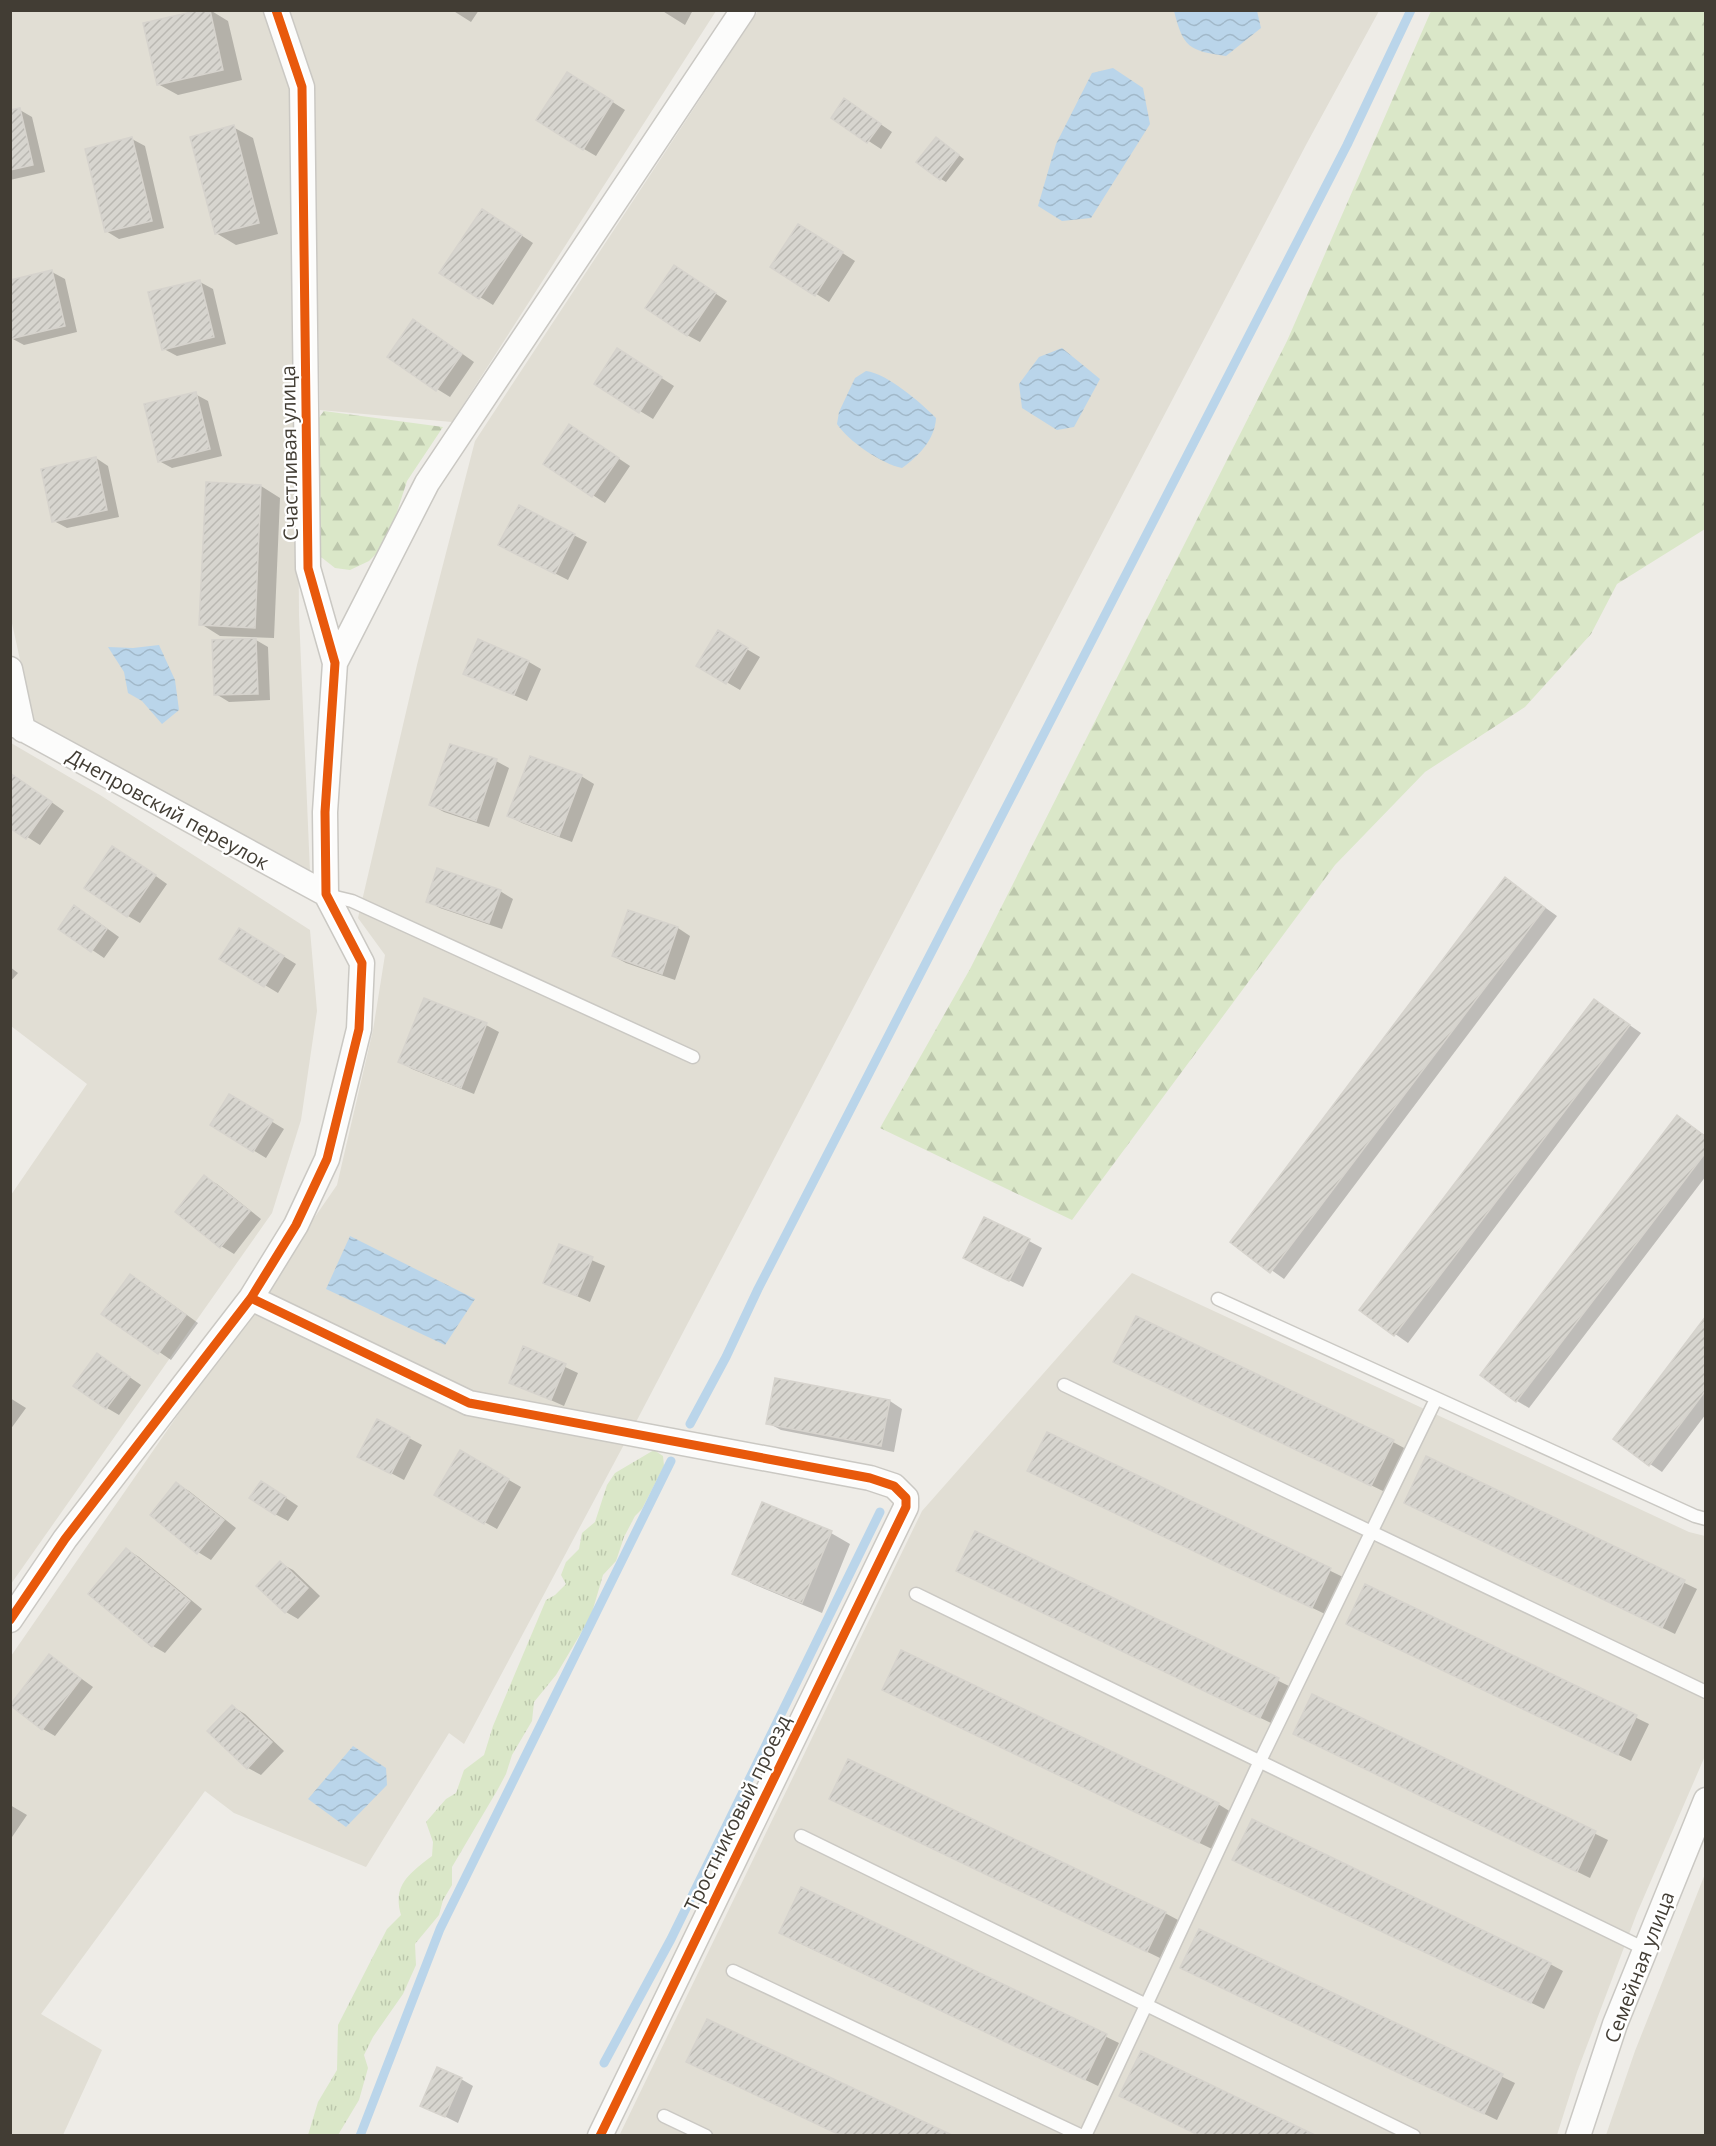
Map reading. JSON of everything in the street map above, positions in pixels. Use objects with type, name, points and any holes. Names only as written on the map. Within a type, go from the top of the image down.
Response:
[{"type":"street","name":"Счастливая улица","points":[[276,10],[302,87],[308,568],[335,663],[325,812],[326,894]]},
{"type":"street","points":[[335,663],[427,483],[743,10]]},
{"type":"street","points":[[10,669],[17,726]]},
{"type":"street","name":"Днепровский переулок","points":[[17,726],[326,894]]},
{"type":"street","points":[[10,1620],[65,1539],[251,1298],[296,1225],[327,1159],[359,1029],[362,963],[326,894]]},
{"type":"street","name":"Тростниковый проезд","points":[[251,1298],[468,1403],[870,1478],[894,1486],[906,1498],[906,1507],[600,2136]]},
{"type":"street","name":"Семейная улица","points":[[1578,2136],[1615,2024],[1635,1944],[1706,1800]]},
{"type":"lane","points":[[326,894],[352,901],[693,1057]]},
{"type":"lane","points":[[1218,1299],[1706,1519]]},
{"type":"lane","points":[[1064,1385],[1700,1690]]},
{"type":"lane","points":[[733,1971],[1084,2136],[1260,1761],[1436,1399]]},
{"type":"lane","points":[[916,1594],[1635,1944]]},
{"type":"lane","points":[[801,1836],[1414,2136]]},
{"type":"lane","points":[[664,2116],[706,2136]]},
{"type":"shaded area","points":[[10,11],[269,11],[295,88],[299,615],[310,872],[34,724],[10,614]]},
{"type":"shaded area","points":[[288,11],[716,11],[452,422],[320,410],[313,84]]},
{"type":"shaded area","points":[[758,11],[1379,11],[1307,143],[636,1422],[464,1744],[449,1733],[366,1867],[234,1813],[205,1791],[41,2014],[102,2050],[63,2135],[11,2136],[11,1656],[337,1185],[373,1030],[385,955],[358,918],[417,665],[475,441]]},
{"type":"shaded area","points":[[11,743],[100,795],[310,930],[317,1011],[301,1120],[272,1213],[11,1584],[11,1195],[87,1084],[11,1026]]},
{"type":"shaded area","points":[[1132,1273],[1689,1532],[1705,1536],[1705,1756],[1637,1913],[1577,2072],[1557,2135],[619,2136],[922,1511]]},
{"type":"shaded area","points":[[1705,1874],[1705,2135],[1606,2135],[1635,2051]]},
{"type":"green space","points":[[1431,11],[1705,11],[1705,529],[1617,584],[1591,634],[1525,707],[1425,772],[1335,865],[1072,1220],[880,1128],[970,969],[1287,341]]},
{"type":"green space","points":[[324,411],[443,427],[407,481],[387,543],[369,561],[350,570],[335,568],[321,557],[318,519],[320,459],[314,424]]},
{"type":"green space","points":[[654,1450],[663,1456],[664,1466],[642,1509],[635,1516],[624,1537],[616,1561],[603,1575],[591,1616],[556,1675],[534,1702],[532,1721],[512,1755],[506,1774],[452,1867],[452,1885],[443,1900],[439,1915],[415,1944],[416,1965],[403,1994],[373,2037],[364,2055],[368,2068],[359,2100],[338,2135],[308,2135],[318,2102],[337,2070],[338,2025],[387,1929],[401,1915],[399,1896],[401,1888],[410,1874],[432,1856],[433,1842],[426,1822],[446,1799],[456,1793],[464,1770],[484,1755],[493,1726],[546,1600],[566,1584],[561,1575],[566,1562],[579,1549],[582,1533],[595,1522],[607,1485],[615,1473]]},
{"type":"water","points":[[1174,11],[1257,11],[1261,28],[1226,56],[1214,54],[1196,49],[1185,40]]},
{"type":"water","points":[[1113,68],[1143,88],[1150,124],[1091,218],[1062,221],[1038,206],[1056,144],[1092,73]]},
{"type":"water","points":[[1062,348],[1100,379],[1074,427],[1057,430],[1022,408],[1019,384],[1039,357]]},
{"type":"water","points":[[866,371],[894,383],[936,418],[933,433],[925,446],[902,468],[885,462],[866,451],[837,424],[839,412],[855,378]]},
{"type":"water","points":[[159,645],[175,680],[179,710],[162,724],[142,701],[128,693],[124,672],[108,647],[133,648]]},
{"type":"water","points":[[350,1236],[475,1299],[445,1345],[326,1289]]},
{"type":"water","points":[[353,1746],[386,1768],[387,1785],[346,1827],[308,1799]]},
{"type":"building","points":[[200,10],[210,10],[223,70],[157,85],[143,23]]},
{"type":"building","points":[[567,72],[613,101],[583,150],[536,120]]},
{"type":"building","points":[[844,98],[881,124],[867,143],[831,118]]},
{"type":"building","points":[[20,108],[33,165],[10,170],[10,110]]},
{"type":"building","points":[[234,125],[259,223],[215,234],[190,137]]},
{"type":"building","points":[[132,137],[152,221],[105,232],[85,149]]},
{"type":"building","points":[[936,137],[959,155],[940,180],[916,162]]},
{"type":"building","points":[[482,209],[522,235],[479,299],[439,273]]},
{"type":"building","points":[[798,224],[843,252],[815,296],[770,267]]},
{"type":"building","points":[[674,265],[716,293],[687,336],[645,308]]},
{"type":"building","points":[[52,270],[65,326],[10,339],[10,280]]},
{"type":"building","points":[[200,280],[214,337],[162,350],[148,292]]},
{"type":"building","points":[[413,319],[462,354],[436,391],[387,357]]},
{"type":"building","points":[[617,348],[662,377],[639,413],[594,384]]},
{"type":"building","points":[[196,392],[210,449],[158,462],[144,404]]},
{"type":"building","points":[[569,424],[619,458],[592,497],[543,464]]},
{"type":"building","points":[[96,457],[107,510],[52,522],[41,469]]},
{"type":"building","points":[[206,482],[261,485],[255,628],[199,625]]},
{"type":"building","points":[[519,505],[575,534],[555,574],[498,545]]},
{"type":"building","points":[[718,630],[748,648],[726,684],[696,666]]},
{"type":"building","points":[[256,638],[258,694],[214,695],[212,640]]},
{"type":"building","points":[[478,639],[529,661],[514,695],[463,674]]},
{"type":"building","points":[[450,744],[497,759],[476,821],[429,805]]},
{"type":"building","points":[[530,756],[582,775],[559,836],[507,816]]},
{"type":"building","points":[[10,773],[52,802],[26,839],[10,828]]},
{"type":"building","points":[[112,846],[156,875],[127,917],[84,888]]},
{"type":"building","points":[[437,868],[501,890],[489,923],[426,902]]},
{"type":"building","points":[[1505,877],[1545,908],[1270,1273],[1230,1242]]},
{"type":"building","points":[[74,905],[107,929],[91,952],[58,929]]},
{"type":"building","points":[[628,910],[678,927],[662,974],[612,956]]},
{"type":"building","points":[[239,928],[284,956],[264,987],[219,959]]},
{"type":"building","points":[[424,998],[487,1023],[461,1088],[398,1062]]},
{"type":"building","points":[[1594,999],[1630,1025],[1394,1336],[1359,1310]]},
{"type":"building","points":[[229,1094],[273,1120],[253,1152],[210,1125]]},
{"type":"building","points":[[1677,1115],[1706,1137],[1706,1152],[1516,1402],[1480,1375]]},
{"type":"building","points":[[204,1175],[250,1211],[220,1248],[175,1212]]},
{"type":"building","points":[[984,1217],[1030,1239],[1009,1281],[963,1258]]},
{"type":"building","points":[[559,1244],[593,1257],[577,1296],[543,1283]]},
{"type":"building","points":[[130,1274],[186,1315],[158,1354],[101,1314]]},
{"type":"building","points":[[1136,1316],[1394,1440],[1371,1486],[1113,1362]]},
{"type":"building","points":[[1706,1316],[1706,1390],[1649,1466],[1613,1439]]},
{"type":"building","points":[[523,1346],[566,1364],[551,1400],[509,1383]]},
{"type":"building","points":[[97,1353],[130,1377],[106,1409],[73,1386]]},
{"type":"building","points":[[775,1378],[890,1400],[881,1446],[766,1424]]},
{"type":"building","points":[[377,1419],[410,1437],[391,1474],[357,1457]]},
{"type":"building","points":[[1047,1432],[1331,1568],[1312,1608],[1027,1471]]},
{"type":"building","points":[[460,1450],[509,1479],[484,1524],[434,1495]]},
{"type":"building","points":[[1426,1456],[1685,1580],[1662,1628],[1404,1503]]},
{"type":"building","points":[[261,1481],[286,1497],[275,1515],[249,1498]]},
{"type":"building","points":[[176,1482],[224,1520],[197,1554],[150,1515]]},
{"type":"building","points":[[762,1502],[832,1531],[802,1603],[732,1574]]},
{"type":"building","points":[[975,1531],[1279,1678],[1260,1718],[956,1571]]},
{"type":"building","points":[[126,1548],[190,1601],[152,1647],[88,1594]]},
{"type":"building","points":[[280,1561],[308,1588],[285,1613],[256,1586]]},
{"type":"building","points":[[1365,1584],[1637,1715],[1618,1755],[1346,1624]]},
{"type":"building","points":[[901,1650],[1219,1803],[1199,1843],[882,1690]]},
{"type":"building","points":[[49,1654],[81,1679],[42,1730],[10,1705]]},
{"type":"building","points":[[1312,1694],[1596,1831],[1577,1872],[1293,1734]]},
{"type":"building","points":[[232,1705],[272,1742],[247,1769],[207,1731]]},
{"type":"building","points":[[848,1759],[1166,1912],[1147,1952],[829,1799]]},
{"type":"building","points":[[1252,1819],[1551,1963],[1531,2003],[1232,1860]]},
{"type":"building","points":[[801,1887],[1107,2034],[1085,2080],[779,1933]]},
{"type":"building","points":[[1199,1929],[1503,2074],[1484,2114],[1180,1968]]},
{"type":"building","points":[[707,2019],[954,2136],[842,2136],[686,2062]]},
{"type":"building","points":[[1141,2051],[1317,2136],[1200,2136],[1119,2096]]},
{"type":"building","points":[[437,2067],[462,2078],[445,2117],[420,2106]]},
{"type":"waterway","points":[[690,1424],[1347,145],[1411,10]]},
{"type":"waterway","points":[[360,2136],[440,1929],[671,1461]]},
{"type":"waterway","points":[[604,2063],[671,1939],[880,1512]]},
{"type":"cycle path","points":[[10,1620],[65,1539],[251,1298],[296,1225],[327,1159],[359,1029],[362,963],[326,894],[325,812],[335,663],[308,568],[302,87],[276,10]]},
{"type":"cycle path","points":[[251,1298],[469,1403],[870,1478],[894,1486],[906,1498],[906,1507],[600,2136]]}]
